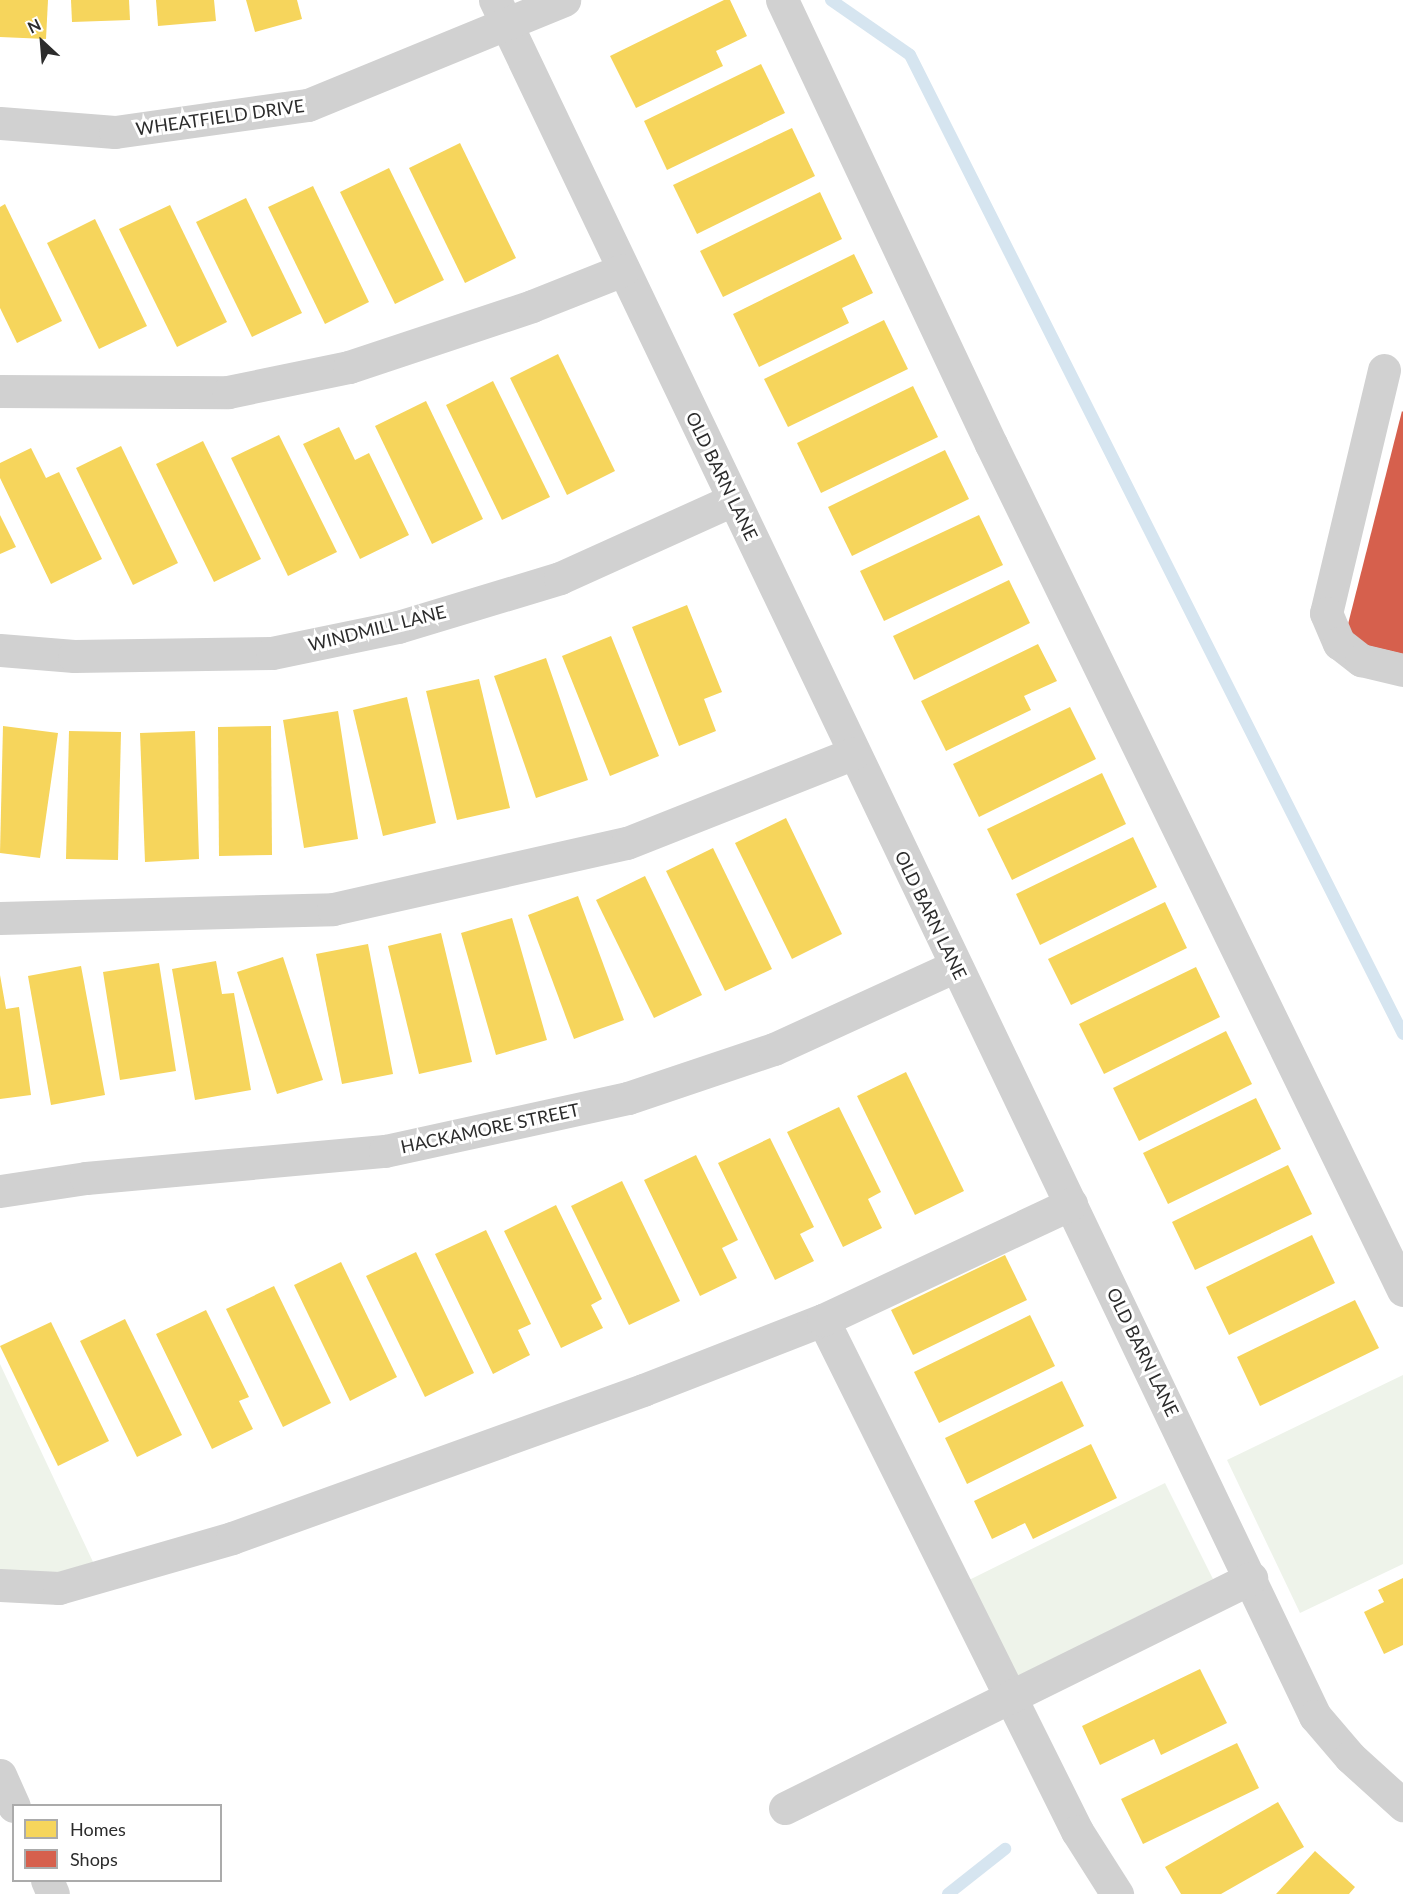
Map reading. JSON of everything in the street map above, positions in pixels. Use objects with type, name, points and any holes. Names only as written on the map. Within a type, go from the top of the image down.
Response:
[{"type":"street","name":"WHEATFIELD DRIVE","points":[[0,123],[115,132],[308,105],[501,13],[564,0]]},
{"type":"street","points":[[782,0],[992,444],[1403,1290]]},
{"type":"street","name":"OLD BARN LANE","points":[[501,13],[1315,1716],[1350,1757],[1403,1805]]},
{"type":"street","points":[[0,391],[228,392],[350,367],[532,306],[623,270]]},
{"type":"street","points":[[1384,370],[1326,613],[1338,643],[1361,660],[1403,670]]},
{"type":"street","name":"WINDMILL LANE","points":[[0,650],[74,656],[272,653],[398,627],[560,578],[733,500]]},
{"type":"street","points":[[0,918],[333,909],[627,843],[854,753]]},
{"type":"street","name":"HACKAMORE STREET","points":[[0,1191],[87,1178],[385,1151],[628,1098],[774,1049],[955,966]]},
{"type":"street","points":[[0,1585],[59,1588],[232,1538],[643,1390],[824,1320],[1071,1204]]},
{"type":"street","points":[[824,1320],[1077,1831],[1118,1894]]},
{"type":"street","points":[[785,1808],[1009,1695],[1251,1578]]},
{"type":"street","points":[[0,1775],[13,1804]]},
{"type":"shaded area","points":[[0,1364],[94,1564],[71,1572],[0,1575]]},
{"type":"shaded area","points":[[1403,1375],[1403,1564],[1300,1613],[1227,1460]]},
{"type":"shaded area","points":[[1165,1483],[1213,1579],[1011,1680],[963,1583]]},
{"type":"building: Homes","points":[[0,0],[48,0],[46,39],[0,37]]},
{"type":"building: Homes","points":[[71,0],[129,0],[130,20],[72,22]]},
{"type":"building: Homes","points":[[156,0],[214,0],[216,21],[158,26]]},
{"type":"building: Homes","points":[[246,0],[297,0],[302,19],[255,32]]},
{"type":"building: Homes","points":[[724,0],[730,0],[747,36],[716,51],[723,66],[636,108],[610,56]]},
{"type":"building: Homes","points":[[761,64],[785,113],[667,170],[644,121]]},
{"type":"building: Homes","points":[[792,128],[815,176],[697,234],[673,185]]},
{"type":"building: Homes","points":[[460,143],[516,258],[465,283],[409,168]]},
{"type":"building: Homes","points":[[389,168],[444,280],[395,304],[340,192]]},
{"type":"building: Homes","points":[[313,186],[369,302],[325,324],[268,207]]},
{"type":"building: Homes","points":[[820,192],[842,239],[723,297],[700,251]]},
{"type":"building: Homes","points":[[246,198],[302,313],[252,337],[196,222]]},
{"type":"building: Homes","points":[[5,204],[62,321],[17,343],[0,308],[0,207]]},
{"type":"building: Homes","points":[[170,205],[227,322],[177,347],[119,229]]},
{"type":"building: Homes","points":[[95,219],[147,326],[99,349],[47,243]]},
{"type":"building: Homes","points":[[854,254],[873,293],[842,308],[849,323],[759,367],[733,314]]},
{"type":"building: Homes","points":[[884,320],[908,369],[788,427],[764,379]]},
{"type":"building: Homes","points":[[558,354],[615,471],[567,495],[510,378]]},
{"type":"building: Homes","points":[[493,381],[550,497],[502,520],[446,405]]},
{"type":"building: Homes","points":[[913,386],[938,437],[821,493],[797,443]]},
{"type":"building: Homes","points":[[426,401],[483,519],[432,544],[375,426]]},
{"type":"building: Homes","points":[[339,427],[355,460],[369,453],[409,535],[360,559],[303,444]]},
{"type":"building: Homes","points":[[279,435],[337,552],[288,576],[231,458]]},
{"type":"building: Homes","points":[[203,441],[261,559],[214,582],[156,464]]},
{"type":"building: Homes","points":[[121,446],[178,563],[133,585],[76,468]]},
{"type":"building: Homes","points":[[31,448],[46,478],[59,472],[102,559],[51,584],[0,478],[0,463]]},
{"type":"building: Homes","points":[[945,450],[969,499],[852,556],[828,507]]},
{"type":"building: Homes","points":[[0,515],[16,547],[0,554]]},
{"type":"building: Homes","points":[[979,515],[1003,565],[884,621],[860,571]]},
{"type":"building: Homes","points":[[1009,580],[1030,623],[914,680],[893,636]]},
{"type":"building: Homes","points":[[687,605],[722,692],[704,699],[716,731],[679,746],[632,627]]},
{"type":"building: Homes","points":[[611,636],[659,756],[610,776],[562,656]]},
{"type":"building: Homes","points":[[1038,644],[1057,681],[1024,696],[1031,710],[946,751],[921,701]]},
{"type":"building: Homes","points":[[546,658],[588,780],[536,798],[494,676]]},
{"type":"building: Homes","points":[[479,679],[510,808],[457,820],[426,691]]},
{"type":"building: Homes","points":[[407,697],[436,823],[383,836],[353,710]]},
{"type":"building: Homes","points":[[1070,707],[1096,759],[979,817],[953,764]]},
{"type":"building: Homes","points":[[338,711],[358,839],[304,848],[283,720]]},
{"type":"building: Homes","points":[[3,726],[58,733],[40,858],[0,853]]},
{"type":"building: Homes","points":[[271,726],[272,855],[219,856],[218,727]]},
{"type":"building: Homes","points":[[69,731],[121,732],[118,860],[66,859]]},
{"type":"building: Homes","points":[[195,731],[199,859],[145,862],[140,733]]},
{"type":"building: Homes","points":[[1102,773],[1126,824],[1012,880],[987,829]]},
{"type":"building: Homes","points":[[786,818],[842,934],[792,959],[735,843]]},
{"type":"building: Homes","points":[[1133,837],[1157,887],[1040,945],[1016,894]]},
{"type":"building: Homes","points":[[713,848],[772,969],[725,991],[666,871]]},
{"type":"building: Homes","points":[[645,876],[702,995],[654,1018],[596,900]]},
{"type":"building: Homes","points":[[578,896],[624,1020],[574,1039],[528,915]]},
{"type":"building: Homes","points":[[1165,902],[1187,948],[1071,1005],[1048,959]]},
{"type":"building: Homes","points":[[512,918],[547,1040],[496,1055],[461,933]]},
{"type":"building: Homes","points":[[441,933],[472,1062],[419,1074],[388,946]]},
{"type":"building: Homes","points":[[368,944],[393,1074],[342,1084],[316,954]]},
{"type":"building: Homes","points":[[283,957],[323,1080],[277,1094],[237,972]]},
{"type":"building: Homes","points":[[216,961],[222,994],[234,993],[251,1090],[195,1100],[172,969]]},
{"type":"building: Homes","points":[[159,963],[176,1071],[120,1080],[103,972]]},
{"type":"building: Homes","points":[[81,966],[105,1095],[51,1105],[28,976]]},
{"type":"building: Homes","points":[[1196,967],[1220,1017],[1104,1074],[1079,1024]]},
{"type":"building: Homes","points":[[0,975],[6,1009],[19,1007],[31,1095],[0,1099]]},
{"type":"building: Homes","points":[[1226,1031],[1252,1084],[1139,1141],[1113,1088]]},
{"type":"building: Homes","points":[[906,1072],[964,1191],[915,1215],[857,1096]]},
{"type":"building: Homes","points":[[1256,1098],[1281,1149],[1168,1204],[1143,1153]]},
{"type":"building: Homes","points":[[839,1107],[881,1192],[868,1199],[882,1228],[843,1247],[787,1132]]},
{"type":"building: Homes","points":[[770,1138],[814,1227],[800,1234],[814,1261],[775,1280],[718,1163]]},
{"type":"building: Homes","points":[[696,1155],[738,1240],[722,1248],[737,1278],[700,1296],[644,1180]]},
{"type":"building: Homes","points":[[1288,1165],[1312,1214],[1195,1270],[1172,1222]]},
{"type":"building: Homes","points":[[622,1181],[680,1301],[629,1325],[571,1206]]},
{"type":"building: Homes","points":[[556,1205],[602,1299],[591,1305],[603,1328],[561,1348],[504,1231]]},
{"type":"building: Homes","points":[[486,1230],[531,1324],[518,1330],[530,1355],[493,1374],[435,1254]]},
{"type":"building: Homes","points":[[1312,1235],[1335,1283],[1229,1335],[1206,1287]]},
{"type":"building: Homes","points":[[416,1252],[474,1373],[425,1397],[366,1276]]},
{"type":"building: Homes","points":[[1005,1255],[1027,1300],[913,1355],[891,1310]]},
{"type":"building: Homes","points":[[341,1262],[397,1377],[350,1401],[294,1285]]},
{"type":"building: Homes","points":[[274,1286],[331,1403],[283,1427],[226,1309]]},
{"type":"building: Homes","points":[[1355,1300],[1379,1348],[1260,1406],[1237,1357]]},
{"type":"building: Homes","points":[[206,1310],[249,1397],[239,1401],[253,1429],[212,1449],[156,1334]]},
{"type":"building: Homes","points":[[1030,1315],[1055,1366],[939,1423],[914,1372]]},
{"type":"building: Homes","points":[[125,1319],[182,1435],[137,1457],[80,1341]]},
{"type":"building: Homes","points":[[51,1322],[109,1441],[58,1466],[0,1346]]},
{"type":"building: Homes","points":[[1062,1381],[1084,1426],[967,1484],[945,1438]]},
{"type":"building: Homes","points":[[1091,1444],[1117,1498],[1033,1539],[1025,1523],[992,1539],[974,1501]]},
{"type":"building: Homes","points":[[1403,1578],[1403,1645],[1384,1654],[1364,1612],[1384,1602],[1378,1590]]},
{"type":"building: Homes","points":[[1200,1669],[1227,1723],[1161,1755],[1154,1739],[1100,1765],[1082,1726]]},
{"type":"building: Homes","points":[[1237,1743],[1259,1788],[1143,1844],[1121,1799]]},
{"type":"building: Homes","points":[[1278,1802],[1304,1847],[1221,1894],[1181,1894],[1165,1867]]},
{"type":"building: Homes","points":[[1315,1851],[1355,1887],[1349,1894],[1276,1894]]},
{"type":"building: Shops","points":[[1403,412],[1403,654],[1344,640]]},
{"type":"waterway","points":[[831,0],[910,55],[1403,1034]]},
{"type":"waterway","points":[[948,1894],[1005,1849]]}]
